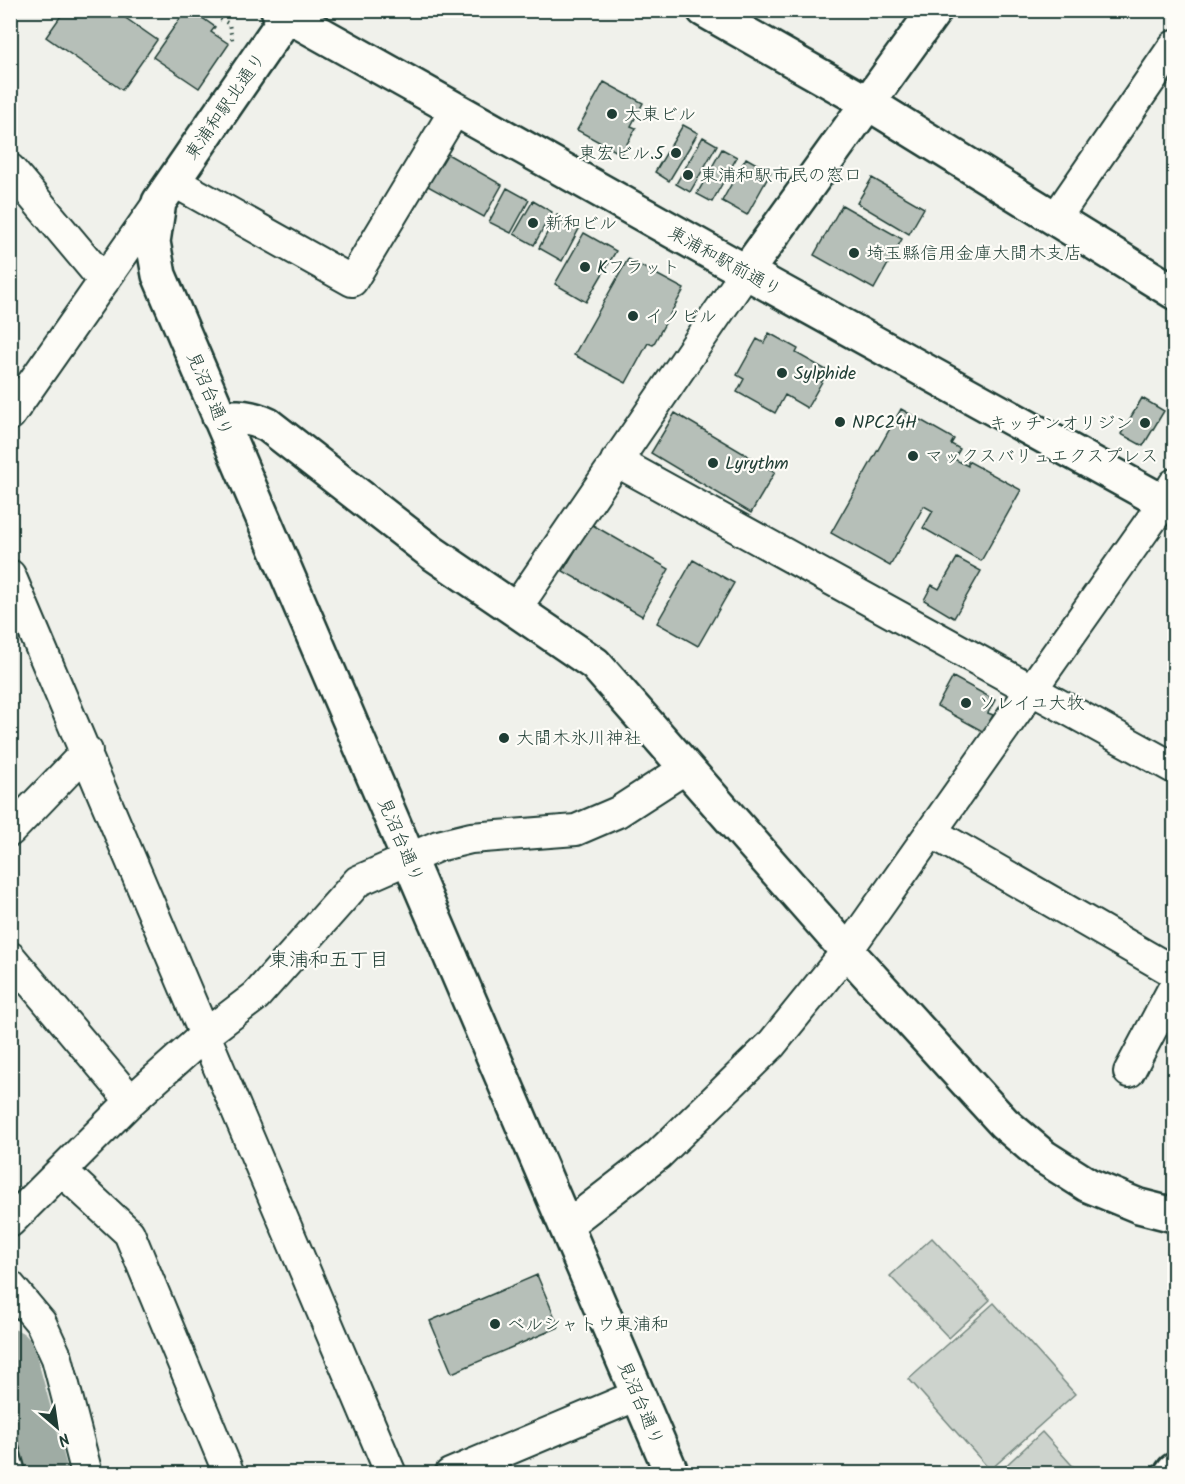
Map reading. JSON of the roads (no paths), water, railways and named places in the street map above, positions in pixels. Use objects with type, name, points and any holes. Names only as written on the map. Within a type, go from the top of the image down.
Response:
[{"type":"street","points":[[515,610],[746,272],[935,10]]},
{"type":"street","name":"東浦和駅前通り","points":[[285,12],[455,110],[746,272],[1171,498]]},
{"type":"street","name":"東浦和駅北通り","points":[[166,192],[285,12]]},
{"type":"street","points":[[712,12],[868,103],[1174,292]]},
{"type":"street","points":[[1055,219],[1174,46]]},
{"type":"street","points":[[10,415],[166,192],[352,281],[455,110]]},
{"type":"street","points":[[10,169],[104,281]]},
{"type":"street","name":"見沼台通り","points":[[166,192],[153,242],[159,275],[672,1473]]},
{"type":"street","points":[[219,417],[242,416],[268,424],[430,552],[595,664],[848,951],[1004,1123],[1044,1157],[1088,1185],[1139,1206],[1174,1215]]},
{"type":"street","points":[[616,461],[1174,768]]},
{"type":"street","points":[[565,1227],[658,1155],[771,1045],[848,951],[1032,689],[1171,498]]},
{"type":"street","points":[[10,575],[87,751],[391,1473]]},
{"type":"street","points":[[10,831],[87,751]]},
{"type":"street","points":[[10,1222],[131,1101],[206,1034],[256,996],[358,881],[438,846],[471,838],[576,830],[618,812],[686,768]]},
{"type":"street","points":[[931,832],[1174,972]]},
{"type":"street","points":[[10,957],[131,1101]]},
{"type":"street","points":[[1129,1072],[1174,987]]},
{"type":"street","points":[[62,1171],[129,1233],[229,1473]]},
{"type":"street","points":[[10,1286],[41,1323],[57,1358],[87,1473]]},
{"type":"street","points":[[450,1473],[638,1395]]},
{"type":"street","points":[[1171,1473],[1174,1470]]},
{"type":"lane","points":[[10,1447],[18,1473]]},
{"type":"waterway","points":[[10,1352],[45,1474]]},
{"type":"place","name":"大東ビル","points":[[612,114]]},
{"type":"place","name":"東宏ビル.5","points":[[676,153]]},
{"type":"place","name":"東浦和駅市民の窓口","points":[[688,175]]},
{"type":"place","name":"新和ビル","points":[[533,223]]},
{"type":"place","name":"埼玉縣信用金庫大間木支店","points":[[854,253]]},
{"type":"place","name":"Kフラット","points":[[585,267]]},
{"type":"place","name":"イノビル","points":[[633,316]]},
{"type":"place","name":"Sylphide","points":[[782,373]]},
{"type":"place","name":"NPC24H","points":[[840,422]]},
{"type":"place","name":"キッチンオリジン","points":[[1145,423]]},
{"type":"place","name":"マックスバリュエクスプレス","points":[[913,456]]},
{"type":"place","name":"Lyrythm","points":[[713,463]]},
{"type":"place","name":"ソレイユ大牧","points":[[966,703]]},
{"type":"place","name":"大間木氷川神社","points":[[504,738]]},
{"type":"place","name":"ベルシャトウ東浦和","points":[[495,1324]]},
{"type":"district","name":"東浦和五丁目","points":[[329,959]]}]
